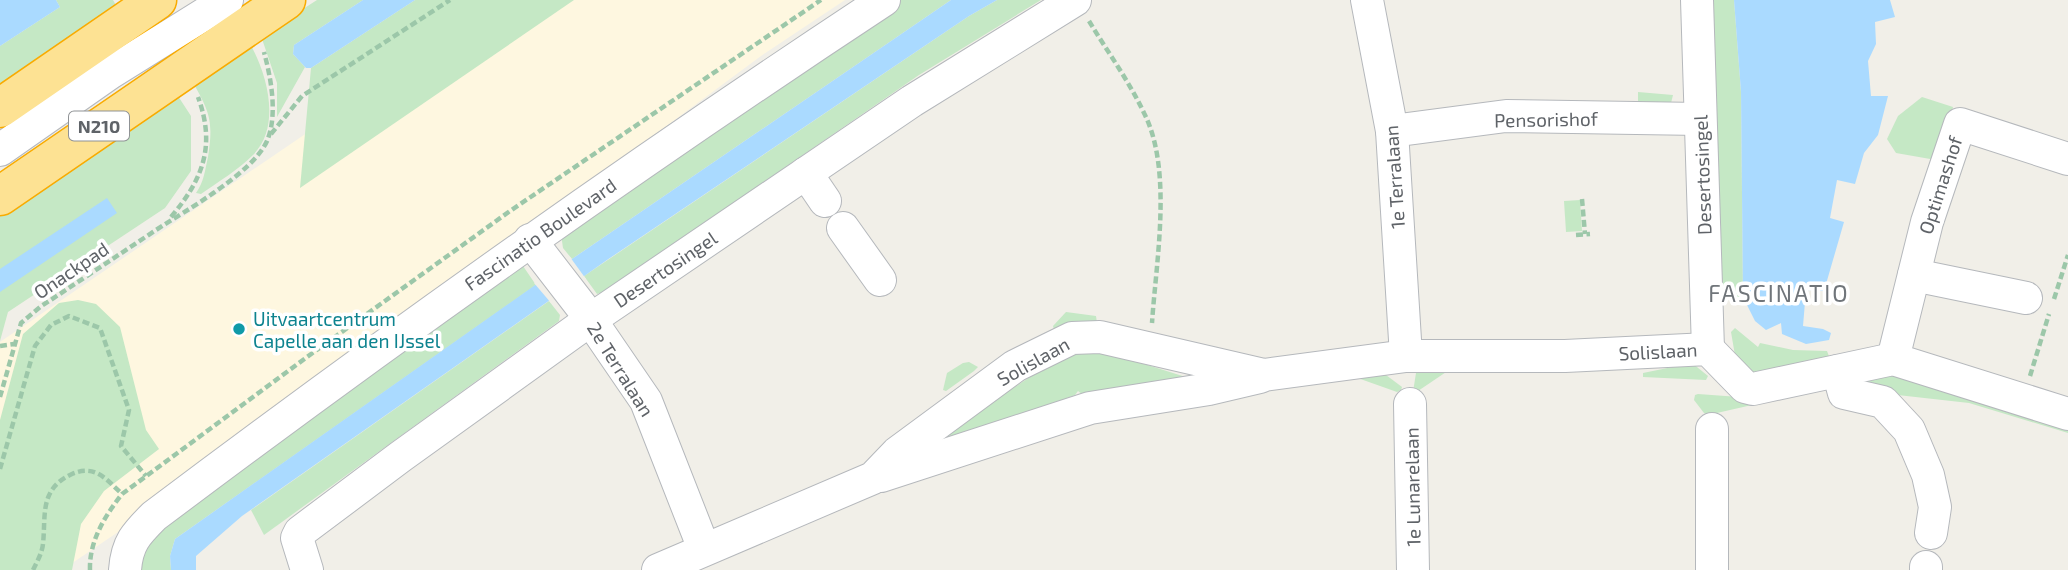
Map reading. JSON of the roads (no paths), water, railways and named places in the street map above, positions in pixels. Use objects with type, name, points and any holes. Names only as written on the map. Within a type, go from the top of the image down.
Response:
[{"type":"highway","name":"N210","points":[[0,196],[210,22],[286,0]]},
{"type":"highway","points":[[0,108],[151,4]]},
{"type":"street","name":"Fascinatio Boulevard","points":[[125,570],[126,555],[134,536],[154,516],[321,390],[539,250],[884,0]]},
{"type":"street","name":"1e Terralaan","points":[[1367,0],[1392,131],[1406,356]]},
{"type":"street","name":"Desertosingel","points":[[1697,0],[1709,349]]},
{"type":"street","points":[[151,4],[210,22]]},
{"type":"street","name":"N210","points":[[79,95],[151,4]]},
{"type":"street","name":"Desertosingel","points":[[307,570],[297,538],[300,532],[585,313],[806,173],[912,101],[1079,6]]},
{"type":"street","name":"N210","points":[[0,150],[110,73],[210,22]]},
{"type":"street","name":"Pensorishof","points":[[1392,131],[1506,116],[1700,120]]},
{"type":"street","name":"Optimashof","points":[[1893,359],[1927,222],[1960,124],[2068,159]]},
{"type":"street","points":[[806,173],[824,201]]},
{"type":"street","points":[[843,228],[880,279]]},
{"type":"street","name":"2e Terralaan","points":[[539,250],[646,401],[705,549]]},
{"type":"street","points":[[1914,275],[2026,298]]},
{"type":"street","name":"Solislaan","points":[[873,478],[897,453],[1015,366],[1072,338],[1100,337],[1264,375]]},
{"type":"street","name":"Solislaan","points":[[658,570],[873,478],[1090,408],[1209,389],[1264,375],[1406,356],[1565,356],[1709,349],[1745,387],[1753,389],[1893,359],[2068,414]]},
{"type":"street","points":[[1838,371],[1844,393],[1882,402],[1909,430],[1927,475],[1935,506],[1931,533]]},
{"type":"street","name":"1e Lunarelaan","points":[[1410,404],[1413,570]]},
{"type":"street","points":[[1712,429],[1712,570]]},
{"type":"water","points":[[0,0],[56,0],[60,7],[0,46]]},
{"type":"water","points":[[363,0],[415,0],[311,68],[306,68],[293,54],[294,45]]},
{"type":"water","points":[[951,0],[997,0],[969,16],[607,260],[242,516],[196,556],[196,570],[171,570],[170,556],[175,539],[572,259]]},
{"type":"water","points":[[1734,0],[1890,0],[1895,17],[1875,22],[1876,44],[1868,61],[1871,96],[1888,96],[1878,135],[1864,153],[1855,184],[1837,180],[1830,218],[1844,222],[1824,291],[1806,290],[1803,326],[1831,333],[1829,340],[1806,344],[1782,334],[1781,323],[1766,330],[1755,321],[1743,297],[1741,92]]},
{"type":"water","points":[[107,198],[117,213],[0,292],[0,269]]},
{"type":"place","name":"Uitvaartcentrum Capelle aan den IJssel","points":[[239,329]]},
{"type":"district","name":"FASCINATIO","points":[[1779,293]]}]
